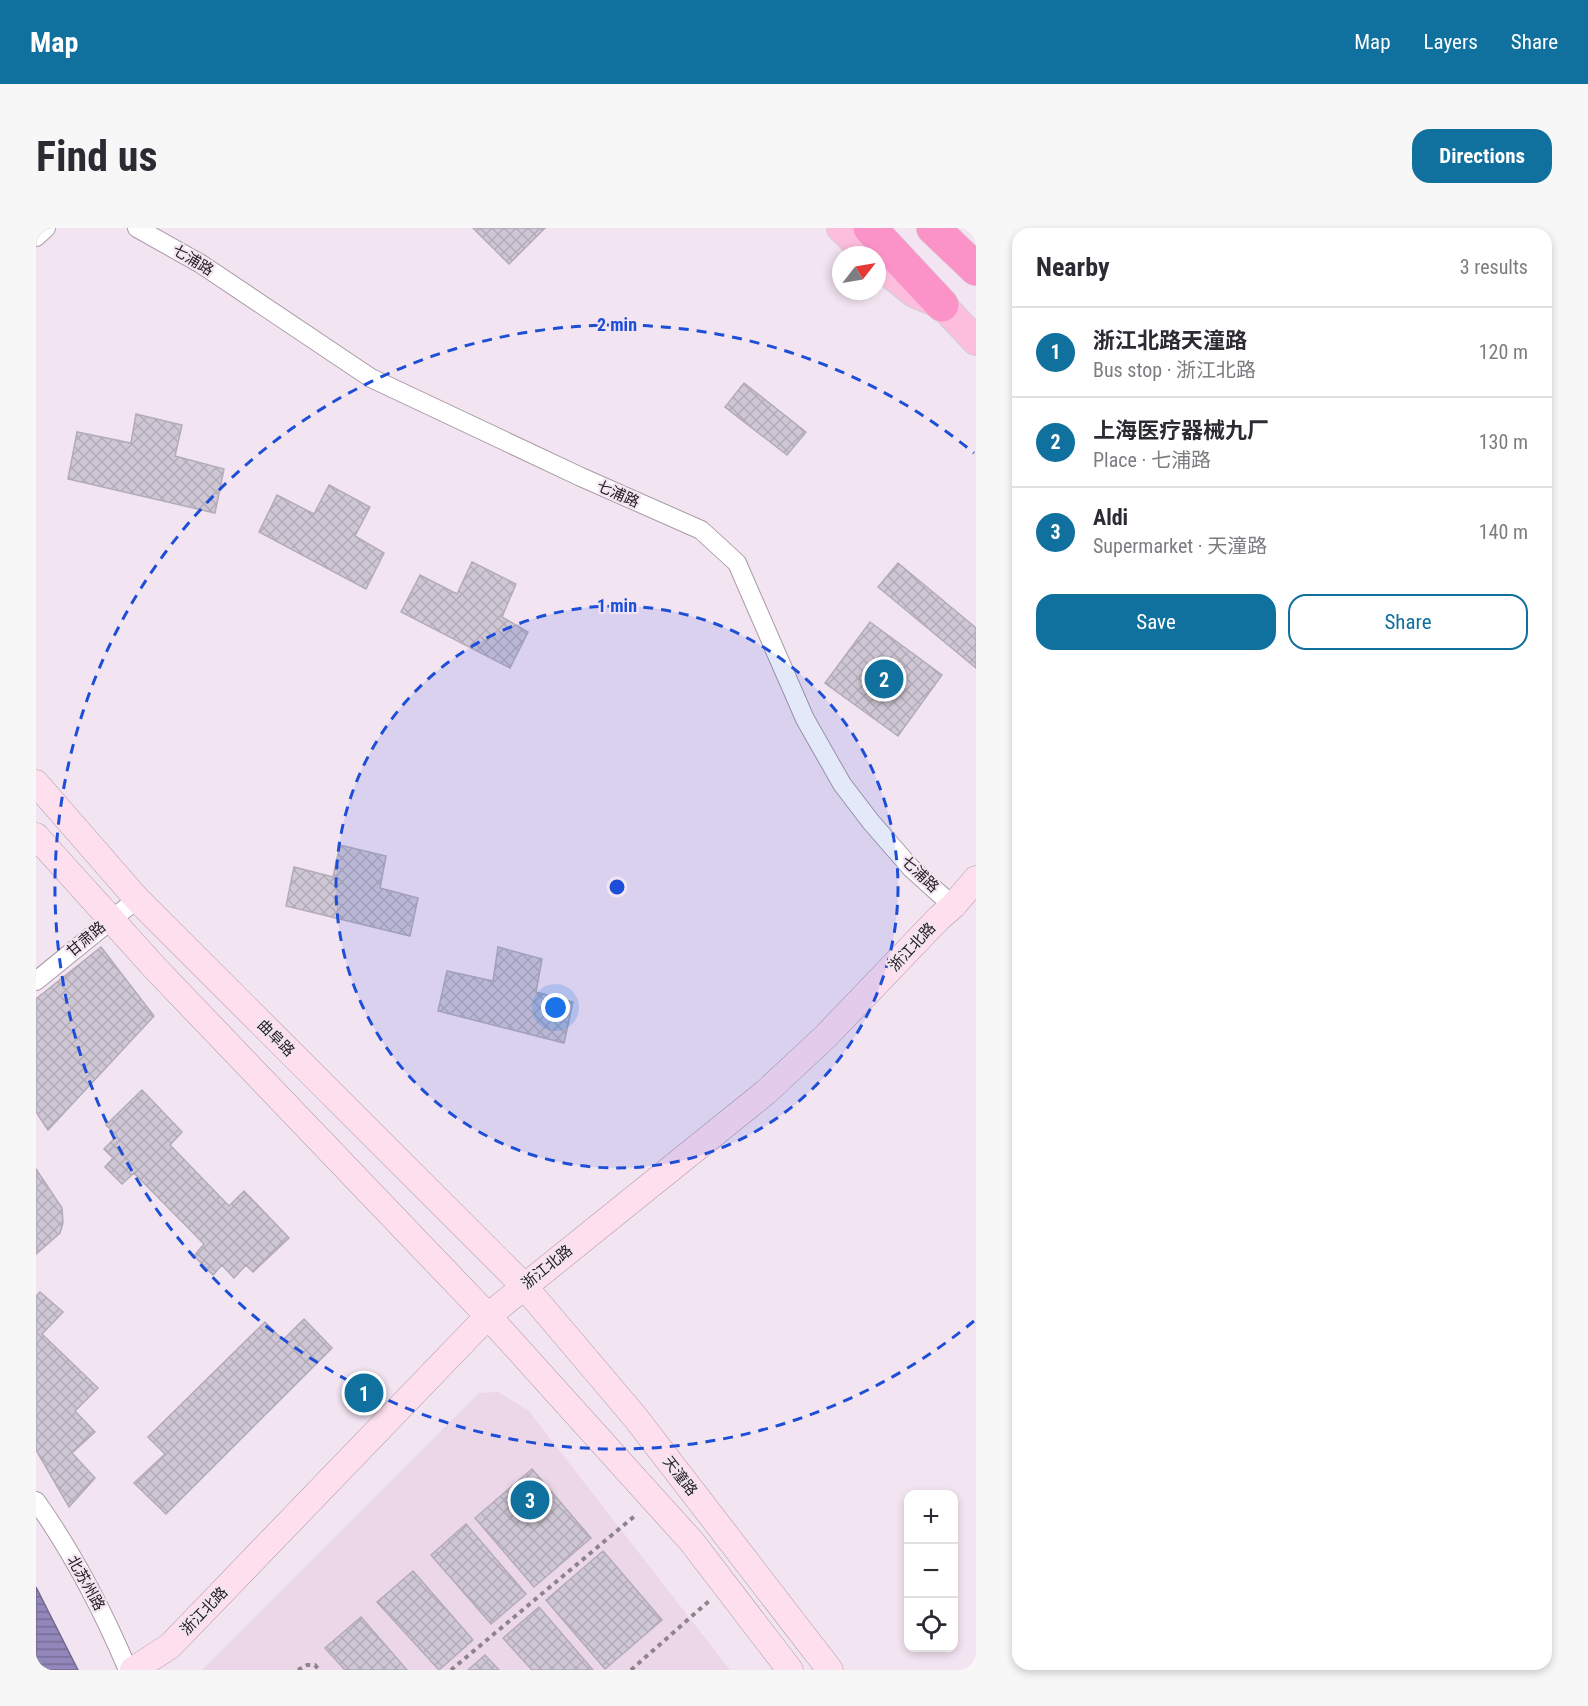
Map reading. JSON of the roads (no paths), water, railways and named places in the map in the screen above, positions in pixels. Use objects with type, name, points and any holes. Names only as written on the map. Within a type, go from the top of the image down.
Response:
[{"type":"highway","points":[[870,228],[942,305]]},
{"type":"highway","points":[[933,228],[976,269]]},
{"type":"main road","points":[[841,228],[860,246]]},
{"type":"main road","points":[[886,270],[914,293],[942,305],[976,341]]},
{"type":"main road","name":"曲阜路","points":[[36,783],[137,899],[524,1286]]},
{"type":"main road","points":[[36,836],[111,919],[488,1316],[692,1542],[789,1670]]},
{"type":"main road","name":"浙江北路","points":[[133,1670],[171,1646],[488,1316],[766,1092],[825,1037],[939,918],[954,906],[976,879]]},
{"type":"main road","name":"天潼路","points":[[524,1286],[635,1417],[830,1670]]},
{"type":"street","points":[[36,237],[46,228]]},
{"type":"street","name":"七浦路","points":[[137,228],[201,264],[371,378],[580,477],[701,530],[737,563],[805,719],[842,784],[870,822],[911,868],[954,906]]},
{"type":"street","name":"甘肃路","points":[[36,981],[137,899]]},
{"type":"street","name":"北苏州路","points":[[36,1501],[63,1542],[98,1605],[128,1670]]},
{"type":"place","name":"上海医疗器械九厂","points":[[884,679]]},
{"type":"place","name":"浙江北路天潼路","points":[[364,1393]]},
{"type":"place","name":"Aldi","points":[[530,1500]]}]
